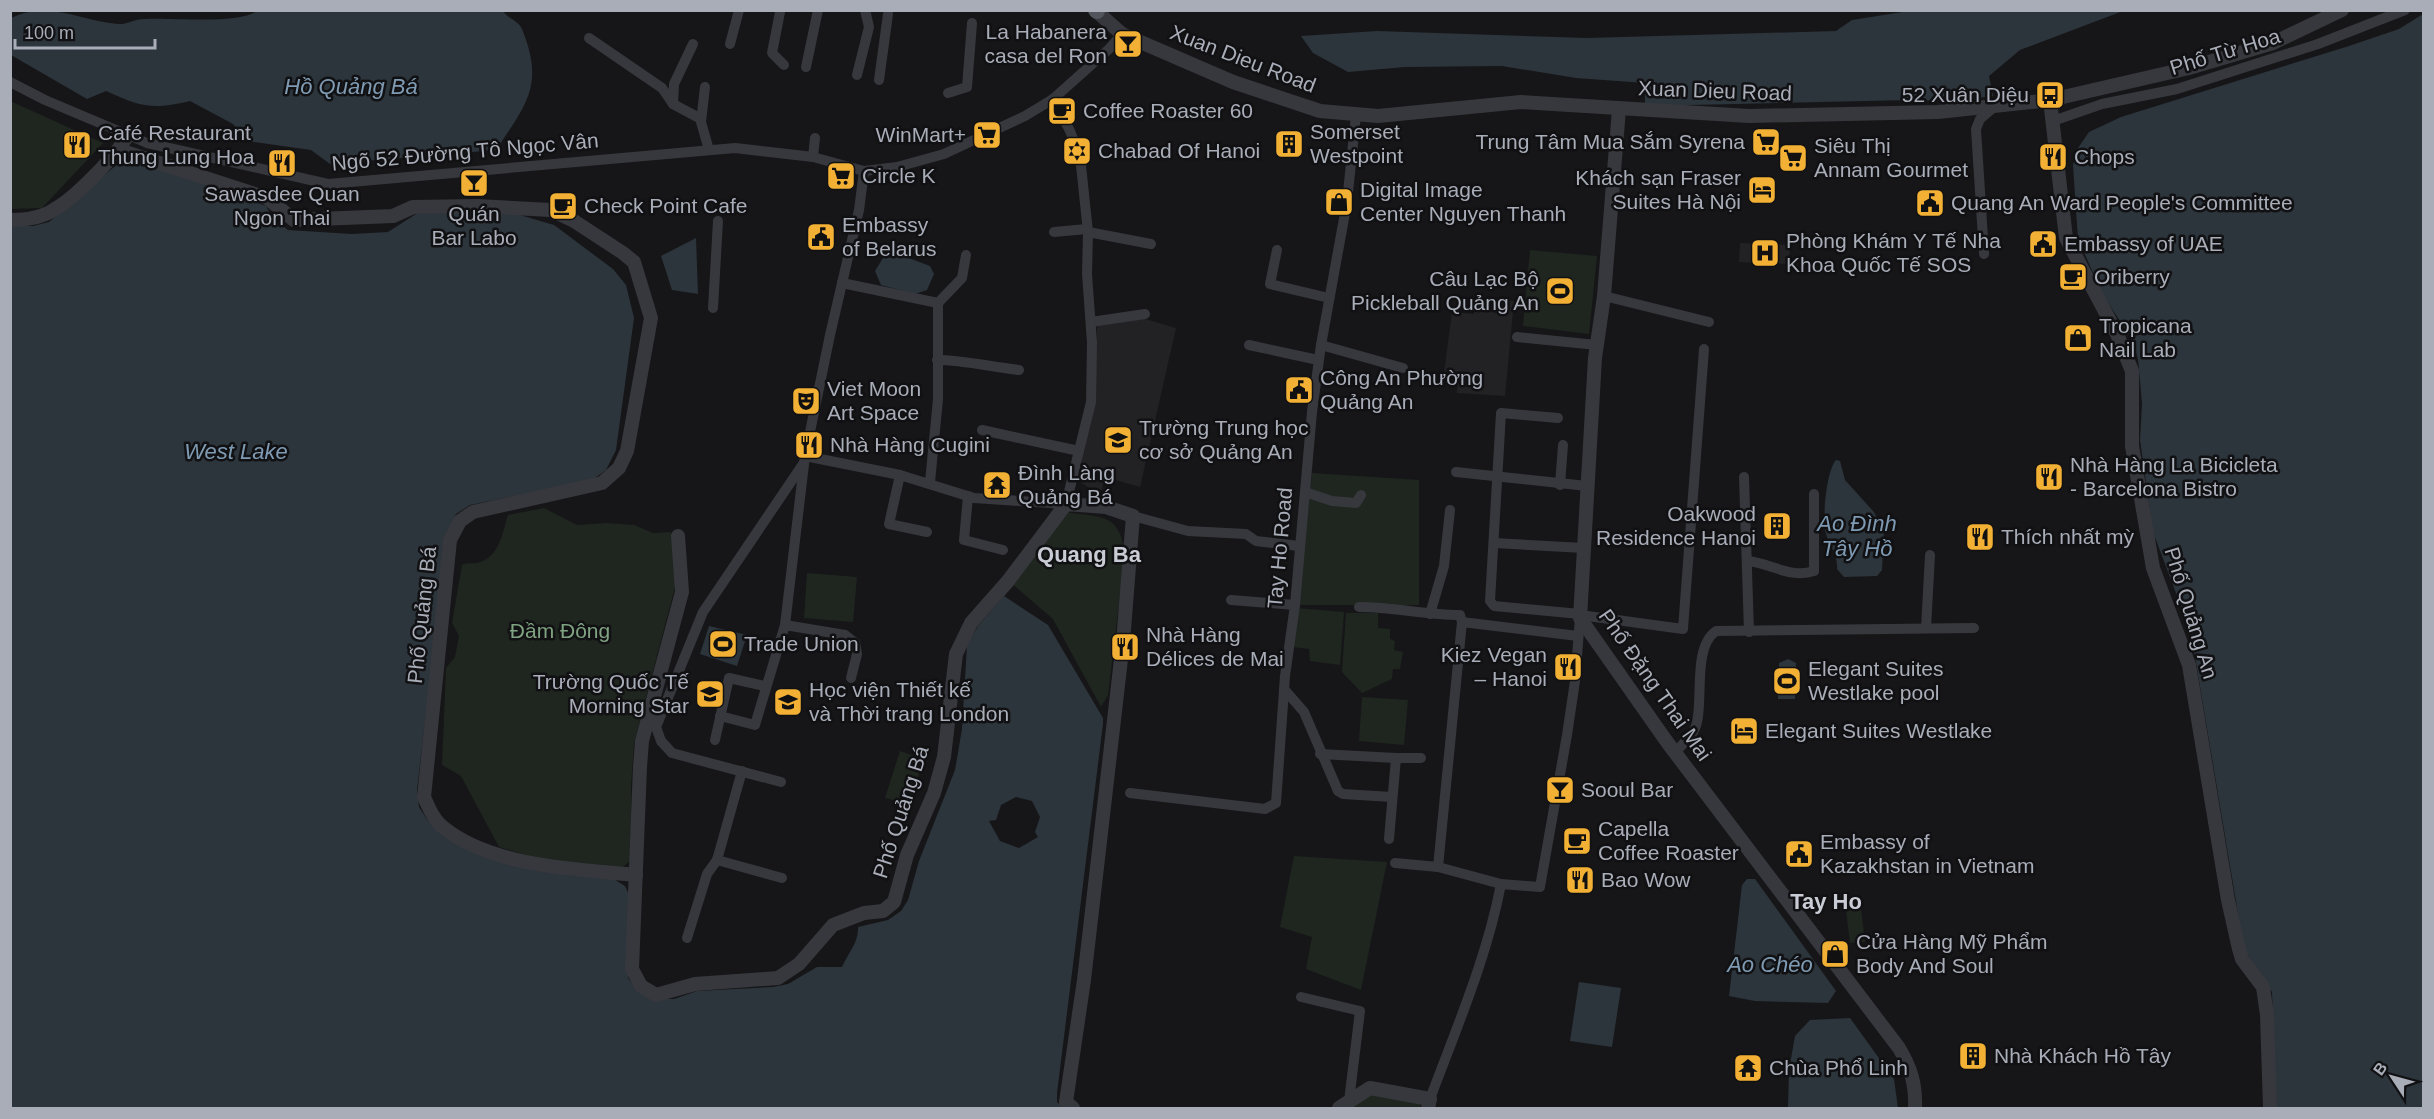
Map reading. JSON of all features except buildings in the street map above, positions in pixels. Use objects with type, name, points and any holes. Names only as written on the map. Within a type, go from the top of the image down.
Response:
[{"type":"street","points":[[730,44],[739,10]]},
{"type":"street","points":[[807,67],[818,10]]},
{"type":"street","points":[[857,75],[869,27],[865,10]]},
{"type":"street","name":"Xuan Dieu Road","points":[[1096,11],[1122,34],[1240,85],[1320,111],[1378,116],[1521,102],[1749,116],[1938,112],[1993,108],[2050,100],[2189,68],[2262,46],[2342,10]]},
{"type":"street","name":"Phố Từ Hoa","points":[[2053,121],[2102,104],[2178,89],[2318,44],[2405,10]]},
{"type":"street","points":[[780,12],[772,52],[784,65]]},
{"type":"street","points":[[879,80],[888,14]]},
{"type":"street","points":[[948,93],[967,87],[972,23]]},
{"type":"street","points":[[720,716],[755,724],[785,625],[805,459],[859,210],[864,171],[897,166],[964,146],[1025,116],[1053,99],[1109,49],[1122,34]]},
{"type":"street","points":[[589,38],[662,88],[673,104],[701,119]]},
{"type":"street","points":[[673,104],[674,84],[693,44]]},
{"type":"street","name":"Ngõ 52 Đường Tô Ngọc Vân","points":[[10,82],[45,100],[147,143],[328,184],[735,148],[813,157],[864,171]]},
{"type":"street","points":[[705,87],[701,119],[709,150]]},
{"type":"street","points":[[1053,99],[1080,156],[1088,231],[1091,322],[1087,382],[1090,402],[1066,504]]},
{"type":"street","name":"Phố Quảng An","points":[[2050,100],[2066,238],[2117,334],[2132,371],[2132,446],[2153,568],[2189,665],[2228,900],[2239,949],[2242,959],[2263,987],[2267,1015],[2270,1108]]},
{"type":"street","name":"Phố Đặng Thai Mai","points":[[1619,108],[1604,296],[1597,345],[1580,616],[1675,752],[1899,1048],[1910,1067],[1914,1081],[1915,1108]]},
{"type":"street","points":[[1984,254],[1976,129],[1980,119],[1993,108]]},
{"type":"street","name":"Tay Ho Road","points":[[1130,793],[1265,809],[1273,807],[1276,803],[1284,689],[1295,605],[1318,360],[1347,202],[1356,115]]},
{"type":"street","points":[[10,220],[27,220],[56,209],[119,150],[127,136]]},
{"type":"street","points":[[813,157],[815,138]]},
{"type":"street","name":"Phố Quảng Bá","points":[[119,150],[267,198],[294,220],[393,216],[413,207],[477,206],[550,210],[574,221],[634,262],[651,318],[627,452],[619,468],[602,483],[473,512],[460,521],[450,540],[423,797],[434,818],[444,828],[491,853],[534,864],[636,875]]},
{"type":"street","points":[[713,308],[718,221]]},
{"type":"street","points":[[1054,232],[1088,231],[1151,243]]},
{"type":"street","points":[[1277,250],[1270,284],[1329,298]]},
{"type":"street","points":[[930,482],[938,399],[938,303],[962,278],[966,255]]},
{"type":"street","points":[[842,283],[938,303]]},
{"type":"street","points":[[1604,296],[1709,322]]},
{"type":"street","points":[[1091,322],[1145,314]]},
{"type":"street","points":[[1517,337],[1597,345]]},
{"type":"street","points":[[1249,345],[1318,360]]},
{"type":"street","points":[[1321,345],[1403,368]]},
{"type":"street","points":[[1558,418],[1501,413],[1491,580],[1492,605],[1683,628],[1704,349]]},
{"type":"street","points":[[937,360],[958,360],[979,366],[1019,370]]},
{"type":"street","points":[[982,430],[1079,451]]},
{"type":"street","points":[[1560,484],[1563,445]]},
{"type":"street","points":[[805,459],[900,475],[930,482],[968,496],[1106,507],[1188,531],[1246,534],[1256,541],[1299,546]]},
{"type":"street","points":[[781,782],[672,753],[661,741],[656,727],[703,612],[805,459]]},
{"type":"street","points":[[1456,472],[1587,486]]},
{"type":"street","points":[[900,475],[889,524],[927,532]]},
{"type":"street","points":[[1744,477],[1749,632]]},
{"type":"street","points":[[1305,492],[1332,501],[1356,503],[1361,495]]},
{"type":"street","points":[[1748,561],[1766,562],[1776,570],[1803,573],[1814,571],[1814,494]]},
{"type":"street","points":[[968,496],[964,540],[1003,550]]},
{"type":"street","name":"Phố Quảng Bá","points":[[678,536],[682,592],[642,741],[632,969],[642,986],[656,995],[696,984],[778,978],[799,964],[833,925],[864,913],[883,911],[894,902],[907,855],[934,793],[939,775],[954,686],[956,654],[971,623],[1008,581],[1066,504]]},
{"type":"street","points":[[1430,614],[1444,566],[1450,510]]},
{"type":"street","points":[[1073,1108],[1067,1105],[1066,1098],[1084,980],[1123,642],[1133,516]]},
{"type":"street","points":[[1494,543],[1584,548]]},
{"type":"street","points":[[1926,628],[1930,555]]},
{"type":"street","points":[[1231,600],[1295,605]]},
{"type":"street","points":[[1359,607],[1460,615],[1462,622],[1438,867]]},
{"type":"street","points":[[1395,863],[1438,867],[1501,884],[1540,887],[1568,735],[1580,616]]},
{"type":"street","points":[[1462,622],[1578,636]]},
{"type":"street","points":[[785,625],[845,635],[855,644],[857,654],[852,678]]},
{"type":"street","points":[[1675,752],[1688,740],[1697,723],[1704,644],[1716,632],[1974,628]]},
{"type":"street","points":[[715,740],[729,678],[765,686]]},
{"type":"street","points":[[1284,689],[1304,711],[1320,754],[1340,793],[1392,797]]},
{"type":"street","points":[[1320,754],[1421,758]]},
{"type":"street","points":[[1389,838],[1396,758]]},
{"type":"street","points":[[687,938],[707,874],[717,860],[741,771]]},
{"type":"street","points":[[717,860],[782,878]]},
{"type":"street","points":[[1344,1105],[1370,1088],[1429,1104],[1478,970],[1494,919],[1501,884]]},
{"type":"street","points":[[1301,997],[1360,1011],[1344,1105]]},
{"type":"shaded area","name":"Phòng Khám Y Tế Nha Khoa Quốc Tế SOS","points":[[1740,243],[1790,245],[1789,264],[1739,262]]},
{"type":"shaded area","points":[[1475,298],[1514,301],[1505,396],[1457,393],[1458,374],[1444,373],[1452,312],[1474,314]]},
{"type":"shaded area","name":"Trường Trung học cơ sở Quảng An","points":[[1142,318],[1176,328],[1140,487],[1105,477],[1100,496],[1078,480],[1094,403],[1097,325]]},
{"type":"green space","points":[[10,101],[103,143],[42,208],[11,209]]},
{"type":"green space","name":"Câu Lạc Bộ Pickleball Quảng An","points":[[1530,250],[1597,256],[1589,334],[1523,326]]},
{"type":"green space","points":[[1312,473],[1419,480],[1419,605],[1298,605]]},
{"type":"green space","name":"Đầm Đông","points":[[544,508],[577,525],[607,523],[634,525],[653,533],[671,532],[675,587],[634,743],[631,786],[633,858],[622,868],[539,859],[499,847],[461,776],[442,765],[446,668],[455,657],[459,636],[452,623],[462,565],[477,563],[491,556],[502,537],[508,515]]},
{"type":"green space","points":[[1066,512],[1106,519],[1118,530],[1125,553],[1108,695],[1101,707],[1053,619],[1011,583]]},
{"type":"green space","points":[[807,573],[857,577],[853,622],[804,618]]},
{"type":"green space","points":[[1296,608],[1344,612],[1340,665],[1310,661],[1309,649],[1292,647]]},
{"type":"green space","points":[[1346,613],[1378,613],[1378,628],[1390,629],[1390,639],[1395,641],[1394,650],[1403,652],[1400,669],[1393,669],[1392,679],[1362,693],[1342,672]]},
{"type":"green space","points":[[1362,697],[1408,700],[1404,745],[1359,741]]},
{"type":"green space","points":[[900,751],[923,759],[910,804],[885,798]]},
{"type":"green space","points":[[1294,856],[1387,862],[1361,990],[1306,969],[1312,937],[1280,927]]},
{"type":"green space","points":[[1861,908],[1865,942],[1850,943],[1846,910]]},
{"type":"green space","points":[[1372,1095],[1421,1102],[1420,1108],[1351,1108]]},
{"type":"water","name":"Hồ Quảng Bá","points":[[52,11],[121,24],[144,19],[234,18],[257,11],[503,11],[520,26],[529,49],[532,80],[529,94],[516,120],[496,150],[330,164],[311,150],[247,141],[233,124],[190,101],[156,106],[138,104],[106,91],[87,99],[11,55],[11,18],[25,13]]},
{"type":"water","points":[[1909,11],[2123,11],[2020,50],[1989,76],[1993,96],[1954,101],[1645,106],[1645,83],[1576,78],[1502,66],[1405,67],[1348,72],[1313,53],[1301,36],[1377,31],[1587,38],[1836,31],[1852,20]]},
{"type":"water","points":[[2423,14],[2423,1108],[2276,1108],[2272,992],[2244,949],[2191,633],[2153,532],[2140,440],[2142,404],[2138,359],[2131,338],[2103,295],[2078,239],[2073,165],[2078,148],[2089,132],[2121,117],[2399,29]]},
{"type":"water","name":"West Lake","points":[[127,156],[266,206],[272,217],[288,230],[352,234],[388,232],[416,214],[503,210],[554,225],[613,269],[626,285],[634,318],[616,450],[606,470],[595,478],[582,482],[470,505],[456,514],[447,532],[417,790],[419,807],[428,821],[481,856],[612,878],[625,886],[629,895],[628,978],[637,990],[654,999],[674,999],[697,991],[773,987],[788,984],[817,967],[842,967],[855,943],[858,927],[888,920],[901,911],[908,900],[919,861],[955,770],[962,729],[967,645],[978,626],[1004,596],[1048,625],[1103,718],[1057,1093],[1057,1102],[1064,1108],[11,1108],[11,226],[33,226],[49,222]]},
{"type":"water","points":[[696,238],[698,294],[672,290],[661,256]]},
{"type":"water","points":[[898,254],[930,266],[934,274],[927,290],[915,294],[881,285],[875,271],[883,258]]},
{"type":"water","name":"Ao Đình Tây Hồ","points":[[1836,460],[1840,461],[1845,480],[1873,511],[1884,529],[1882,570],[1877,576],[1844,577],[1837,569],[1835,555],[1826,534],[1824,518],[1827,485]]},
{"type":"water","name":"Trade Union","points":[[709,626],[747,635],[737,666],[700,654]]},
{"type":"water","name":"Elegant Suites Westlake pool","points":[[1788,659],[1796,663],[1795,699],[1778,699],[1779,663]]},
{"type":"water","name":"Ao Chéo","points":[[1747,879],[1755,879],[1836,991],[1828,1003],[1755,1001],[1729,996],[1742,885]]},
{"type":"water","points":[[1579,982],[1621,988],[1612,1047],[1570,1041]]},
{"type":"water","points":[[1850,1018],[1894,1079],[1898,1108],[1788,1108],[1789,1070],[1795,1036],[1810,1020]]},
{"type":"pier","points":[[1016,797],[1032,801],[1040,817],[1035,832],[1038,837],[1019,848],[1000,841],[989,821],[996,820],[1001,805]]},
{"type":"place","name":"La Habanera casa del Ron","points":[[1128,44]]},
{"type":"place","name":"52 Xuân Diệu","points":[[2050,95]]},
{"type":"place","name":"Coffee Roaster 60","points":[[1062,111]]},
{"type":"place","name":"WinMart+","points":[[987,135]]},
{"type":"place","name":"Trung Tâm Mua Sắm Syrena","points":[[1766,142]]},
{"type":"place","name":"Somerset Westpoint","points":[[1289,144]]},
{"type":"place","name":"Café Restaurant Thung Lung Hoa","points":[[77,145]]},
{"type":"place","name":"Chabad Of Hanoi","points":[[1077,151]]},
{"type":"place","name":"Chops","points":[[2053,157]]},
{"type":"place","name":"Siêu Thị Annam Gourmet","points":[[1793,158]]},
{"type":"place","name":"Sawasdee Quan Ngon Thai","points":[[282,163]]},
{"type":"place","name":"Circle K","points":[[841,176]]},
{"type":"place","name":"Quán Bar Labo","points":[[474,183]]},
{"type":"place","name":"Khách sạn Fraser Suites Hà Nội","points":[[1762,190]]},
{"type":"place","name":"Digital Image Center Nguyen Thanh","points":[[1339,202]]},
{"type":"place","name":"Quang An Ward People's Committee","points":[[1930,203]]},
{"type":"place","name":"Check Point Cafe","points":[[563,206]]},
{"type":"place","name":"Embassy of Belarus","points":[[821,237]]},
{"type":"place","name":"Embassy of UAE","points":[[2043,244]]},
{"type":"place","name":"Phòng Khám Y Tế Nha Khoa Quốc Tế SOS","points":[[1765,253]]},
{"type":"place","name":"Oriberry","points":[[2073,277]]},
{"type":"place","name":"Câu Lạc Bộ Pickleball Quảng An","points":[[1560,291]]},
{"type":"place","name":"Tropicana Nail Lab","points":[[2078,338]]},
{"type":"place","name":"Công An Phường Quảng An","points":[[1299,390]]},
{"type":"place","name":"Viet Moon Art Space","points":[[806,401]]},
{"type":"place","name":"Trường Trung học cơ sở Quảng An","points":[[1118,440]]},
{"type":"place","name":"Nhà Hàng Cugini","points":[[809,445]]},
{"type":"place","name":"Nhà Hàng La Bicicleta - Barcelona Bistro","points":[[2049,477]]},
{"type":"place","name":"Đình Làng Quảng Bá","points":[[997,485]]},
{"type":"place","name":"Oakwood Residence Hanoi","points":[[1777,526]]},
{"type":"place","name":"Thích nhất mỳ","points":[[1980,537]]},
{"type":"place","name":"Trade Union","points":[[723,644]]},
{"type":"place","name":"Nhà Hàng Délices de Mai","points":[[1125,647]]},
{"type":"place","name":"Kiez Vegan – Hanoi","points":[[1568,667]]},
{"type":"place","name":"Elegant Suites Westlake pool","points":[[1787,681]]},
{"type":"place","name":"Trường Quốc Tế Morning Star","points":[[710,694]]},
{"type":"place","name":"Học viện Thiết kế và Thời trang London","points":[[788,702]]},
{"type":"place","name":"Elegant Suites Westlake","points":[[1744,731]]},
{"type":"place","name":"Sooul Bar","points":[[1560,790]]},
{"type":"place","name":"Capella Coffee Roaster","points":[[1577,841]]},
{"type":"place","name":"Embassy of Kazakhstan in Vietnam","points":[[1799,854]]},
{"type":"place","name":"Bao Wow","points":[[1580,880]]},
{"type":"place","name":"Cửa Hàng Mỹ Phẩm Body And Soul","points":[[1835,954]]},
{"type":"place","name":"Nhà Khách Hồ Tây","points":[[1973,1056]]},
{"type":"place","name":"Chùa Phổ Linh","points":[[1748,1068]]},
{"type":"district","name":"Quang Ba","points":[[1089,554]]},
{"type":"district","name":"Tay Ho","points":[[1826,901]]}]
